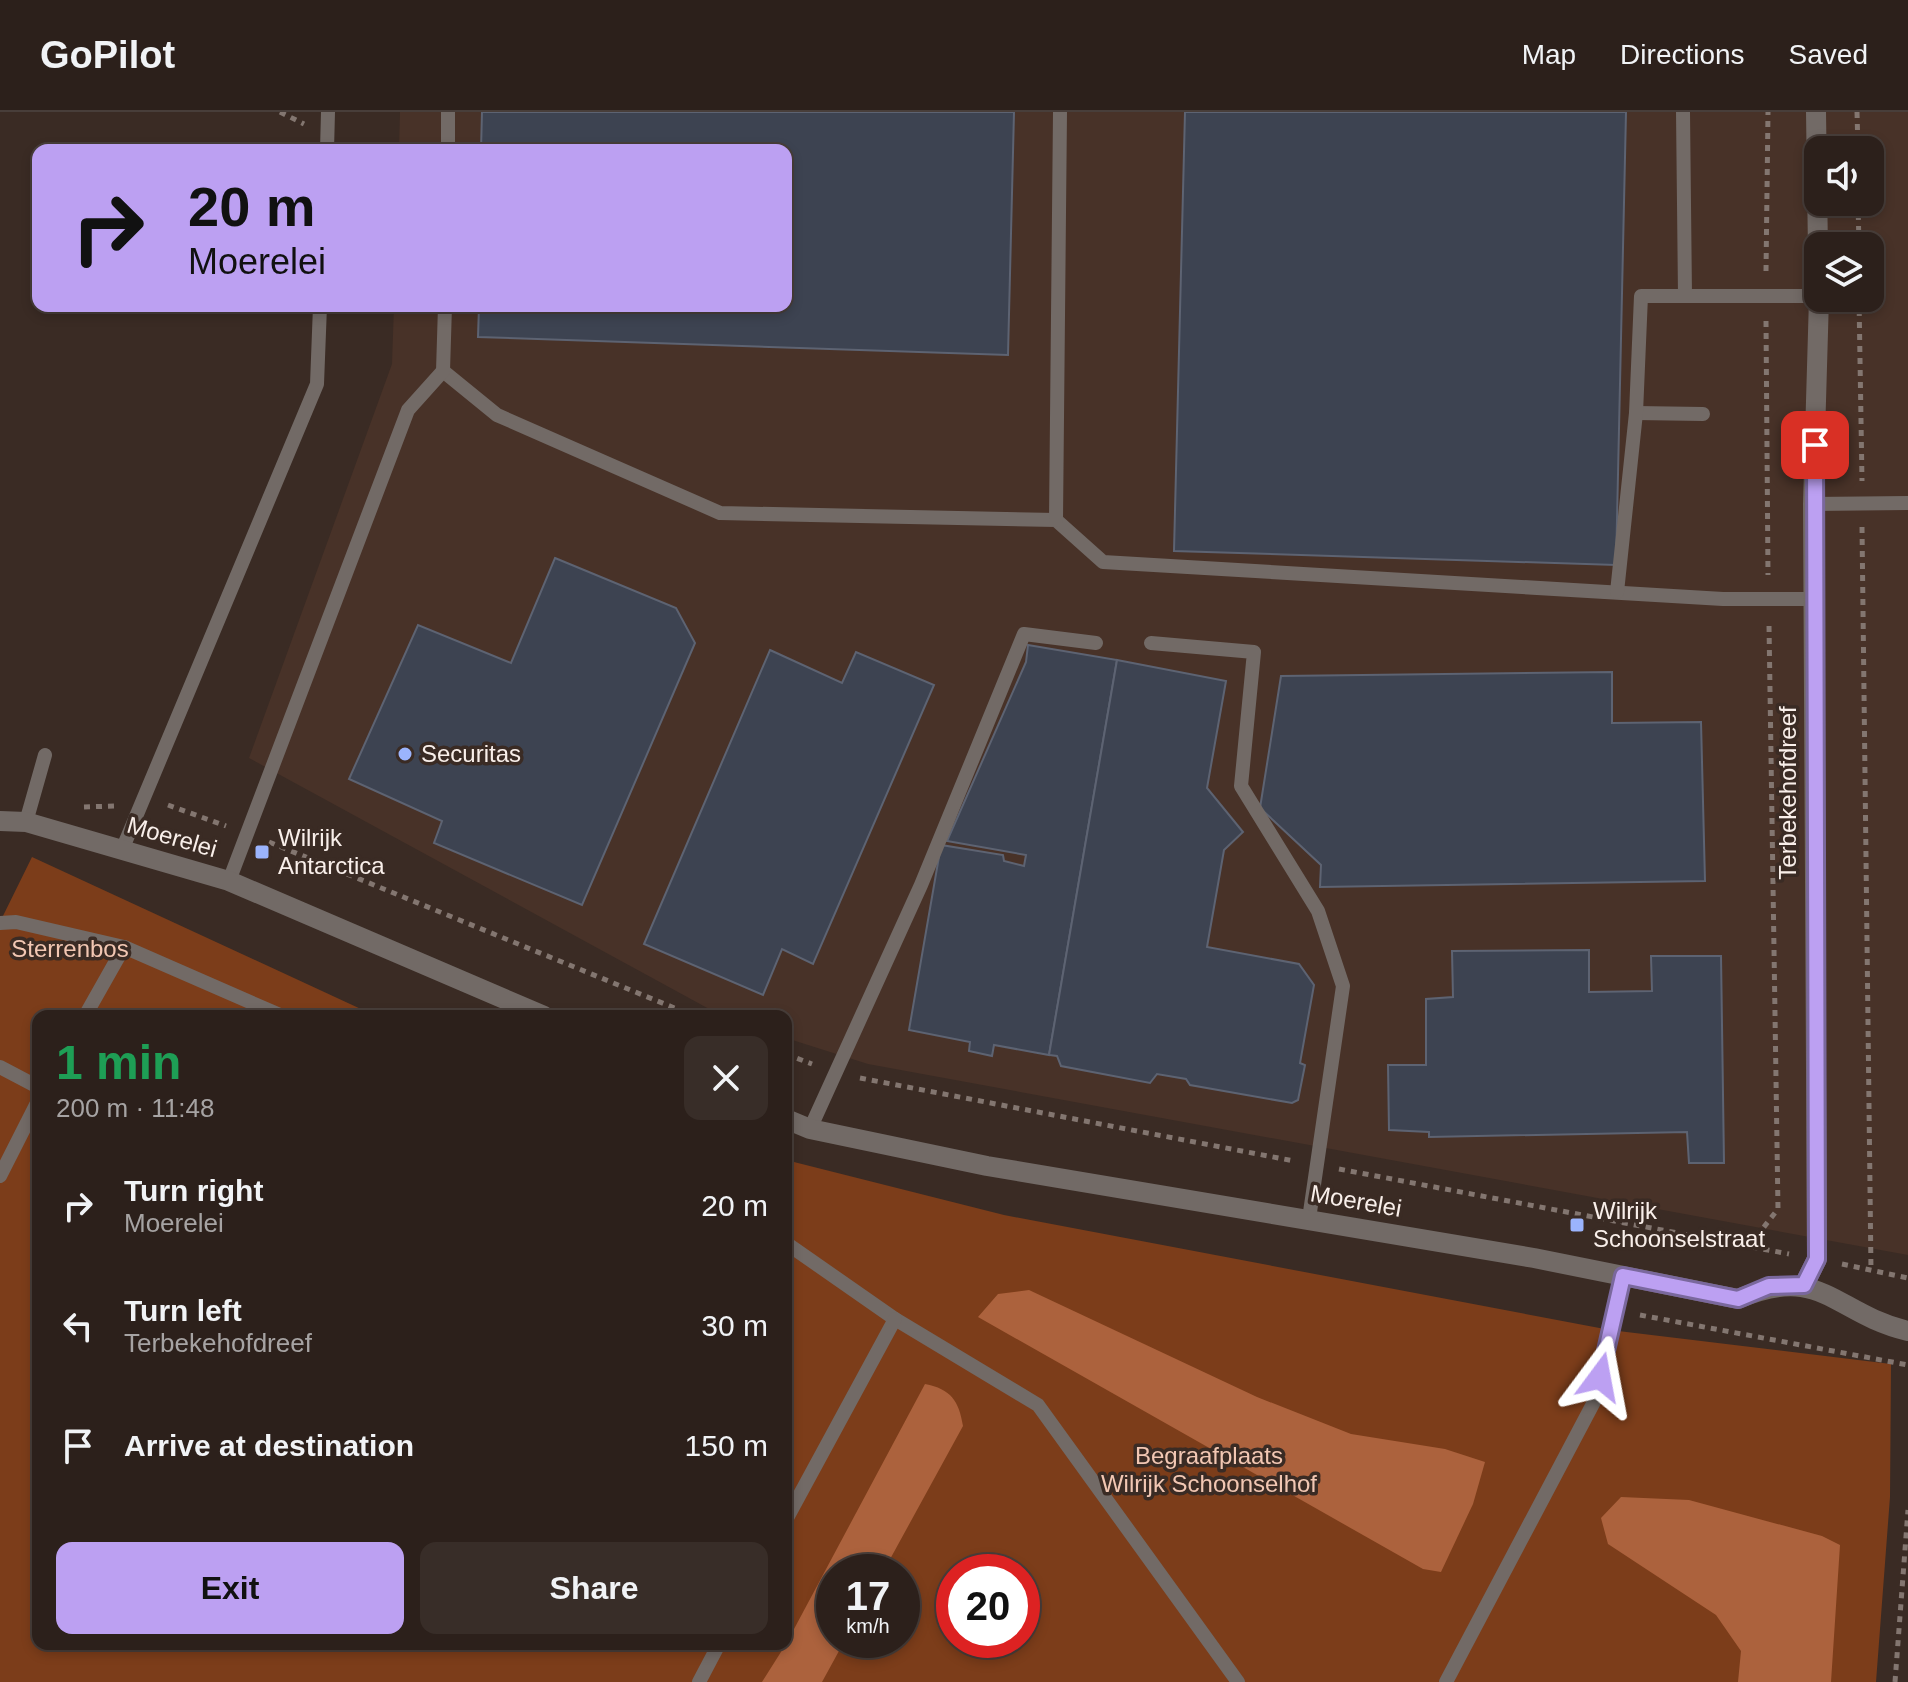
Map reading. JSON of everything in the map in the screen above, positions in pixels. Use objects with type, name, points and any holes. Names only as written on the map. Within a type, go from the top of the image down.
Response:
[{"type":"street","points":[[1816,112],[1818,232]]},
{"type":"street","name":"Terbekehofdreef","points":[[1804,1285],[1817,1259],[1813,504],[1818,312]]},
{"type":"street","name":"Moerelei","points":[[0,821],[26,822],[229,881],[530,1010]]},
{"type":"street","name":"Moerelei","points":[[792,1122],[810,1129],[987,1166],[1309,1219],[1738,1299],[1769,1286],[1804,1285]]},
{"type":"street","points":[[1804,1285],[1878,1324],[1908,1331]]},
{"type":"lane","points":[[327,144],[328,112]]},
{"type":"lane","points":[[448,112],[448,144]]},
{"type":"lane","points":[[1056,520],[1060,112]]},
{"type":"lane","points":[[1683,112],[1685,296]]},
{"type":"lane","points":[[1617,592],[1636,413],[1641,296],[1804,297]]},
{"type":"lane","points":[[122,850],[317,384],[320,312]]},
{"type":"lane","points":[[229,881],[408,410],[443,371],[445,312]]},
{"type":"lane","points":[[443,371],[497,415],[720,513],[1056,520],[1103,562],[1617,592],[1813,599]]},
{"type":"lane","points":[[1636,413],[1703,414]]},
{"type":"lane","points":[[1813,504],[1908,503]]},
{"type":"lane","points":[[810,1129],[921,885],[1024,634],[1096,643]]},
{"type":"lane","points":[[1151,643],[1254,652],[1241,786],[1318,911],[1343,986],[1309,1219]]},
{"type":"lane","points":[[26,822],[45,755]]},
{"type":"lane","points":[[0,923],[16,922],[124,947],[268,1010]]},
{"type":"lane","points":[[88,1010],[124,947]]},
{"type":"lane","points":[[0,1067],[32,1084]]},
{"type":"lane","points":[[0,1176],[32,1113]]},
{"type":"lane","points":[[792,1247],[895,1319],[1038,1405],[1238,1682]]},
{"type":"lane","points":[[1446,1682],[1595,1400],[1623,1276]]},
{"type":"lane","points":[[792,1509],[895,1319]]},
{"type":"lane","points":[[699,1682],[716,1650]]},
{"type":"path","points":[[1749,1246],[1778,1209],[1768,599],[1768,112]]},
{"type":"path","points":[[1857,112],[1858,136]]},
{"type":"path","points":[[1859,312],[1871,1270]]},
{"type":"path","points":[[34,792],[86,808],[164,804],[247,833],[679,1010]]},
{"type":"path","points":[[792,1056],[836,1074],[1908,1278]]},
{"type":"path","points":[[1615,1310],[1908,1365]]},
{"type":"path","points":[[1895,1682],[1908,1510]]},
{"type":"shaded area","points":[[400,112],[1908,112],[1908,1255],[868,1064],[792,1040],[792,1010],[711,1010],[249,758],[392,364],[394,312],[792,312],[792,144],[399,144]]},
{"type":"shaded area","points":[[1029,1290],[1257,1397],[1351,1434],[1445,1449],[1485,1462],[1473,1504],[1441,1572],[1423,1569],[978,1317],[998,1294]]},
{"type":"shaded area","points":[[925,1384],[941,1389],[952,1398],[963,1426],[893,1554],[834,1554]]},
{"type":"shaded area","points":[[1621,1497],[1689,1500],[1822,1536],[1840,1545],[1831,1682],[1738,1682],[1741,1651],[1716,1615],[1608,1544],[1601,1518]]},
{"type":"shaded area","points":[[816,1588],[816,1658],[835,1658],[822,1682],[762,1682],[782,1650],[792,1650],[792,1633]]},
{"type":"green space","name":"Begraafplaats Wilrijk Schoonselhof","points":[[32,857],[363,1010],[32,1010],[32,1650],[792,1650],[792,1162],[1004,1215],[1610,1330],[1891,1364],[1890,1497],[1876,1682],[0,1682],[0,922]]},
{"type":"building","points":[[482,112],[1014,112],[1008,355],[478,337],[479,312],[792,312],[792,144],[481,144]]},
{"type":"building","points":[[1185,112],[1626,112],[1616,565],[1174,551]]},
{"type":"building","points":[[555,558],[676,608],[695,643],[582,905],[434,843],[442,821],[349,779],[418,625],[511,663]]},
{"type":"building","points":[[1028,645],[1117,660],[1049,1055],[994,1045],[992,1056],[969,1051],[970,1042],[909,1030],[941,845],[1003,855],[1004,861],[1024,866],[1026,855],[947,841],[1026,662]]},
{"type":"building","points":[[770,650],[842,683],[856,652],[934,685],[813,964],[782,949],[763,995],[644,944]]},
{"type":"building","points":[[1117,660],[1226,681],[1207,788],[1243,832],[1224,850],[1207,947],[1299,964],[1314,985],[1300,1063],[1305,1065],[1298,1100],[1292,1103],[1190,1085],[1186,1079],[1157,1074],[1150,1083],[1061,1066],[1057,1056],[1049,1055]]},
{"type":"building","points":[[1612,672],[1612,723],[1701,722],[1705,881],[1320,887],[1321,865],[1260,808],[1281,676]]},
{"type":"building","points":[[1589,950],[1589,992],[1652,991],[1651,956],[1721,956],[1724,1163],[1689,1163],[1687,1132],[1429,1137],[1429,1132],[1389,1130],[1388,1065],[1426,1065],[1426,999],[1453,997],[1452,951]]},
{"type":"place","name":"Securitas","points":[[405,754]]},
{"type":"place","name":"Wilrijk Antarctica","points":[[262,852]]},
{"type":"place","name":"Wilrijk Schoonselstraat","points":[[1577,1225]]},
{"type":"route","points":[[1600,1377],[1623,1276],[1738,1299],[1769,1286],[1804,1285],[1817,1259],[1815,445]]},
{"type":"park label","name":"Sterrenbos","points":[[70,949]]}]
